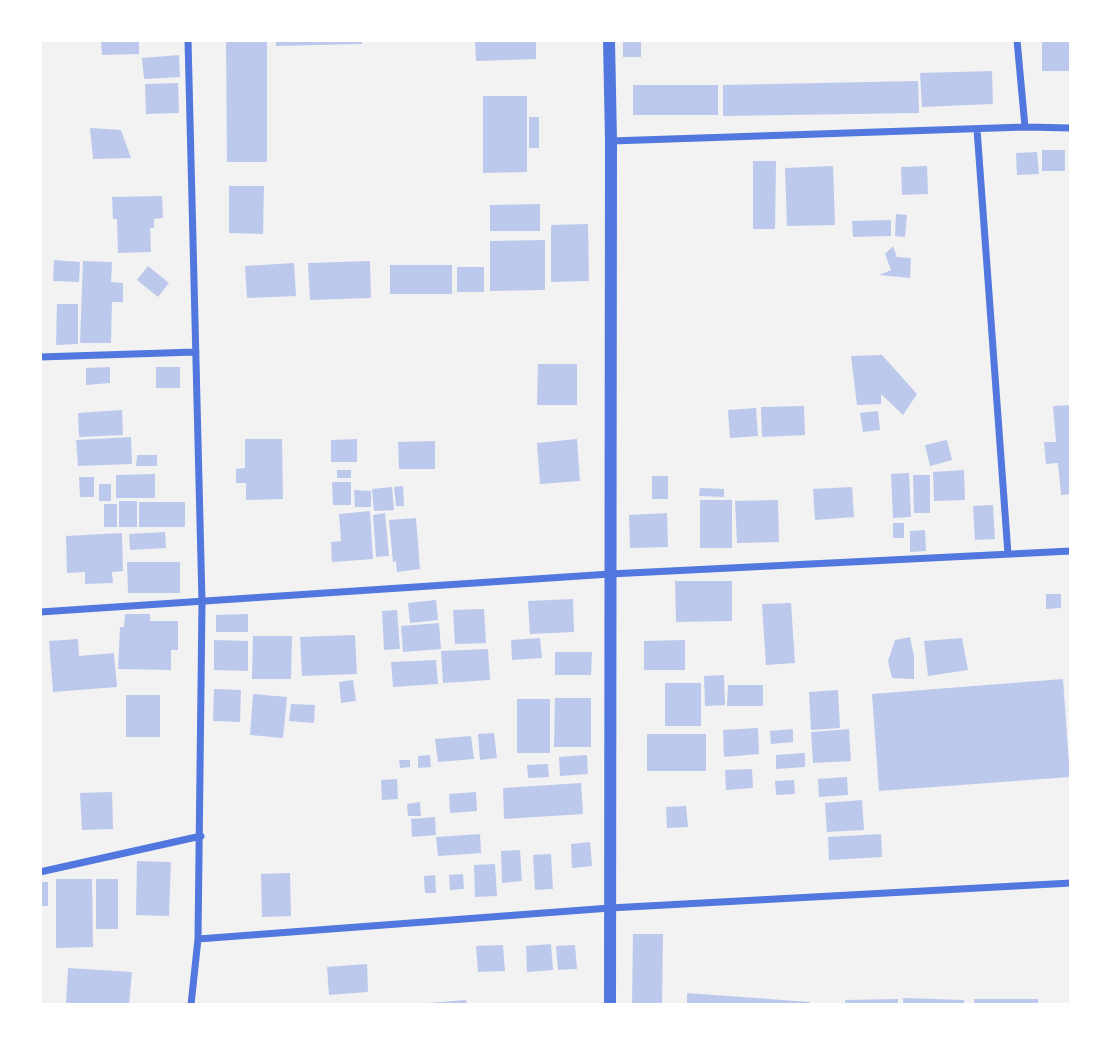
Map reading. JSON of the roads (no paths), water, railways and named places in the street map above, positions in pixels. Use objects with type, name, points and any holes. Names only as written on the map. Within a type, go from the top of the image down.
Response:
[{"type":"street","points":[[188,40],[202,602],[201,836],[198,939],[191,1005]]},
{"type":"street","points":[[609,40],[610,1005]]},
{"type":"street","points":[[1017,40],[1025,127]]},
{"type":"street","points":[[611,141],[1025,127],[1071,128]]},
{"type":"street","points":[[977,129],[1008,554]]},
{"type":"street","points":[[40,357],[196,352]]},
{"type":"street","points":[[40,612],[610,574],[1071,551]]},
{"type":"street","points":[[40,872],[201,836]]},
{"type":"street","points":[[198,939],[610,908],[1071,883]]}]
